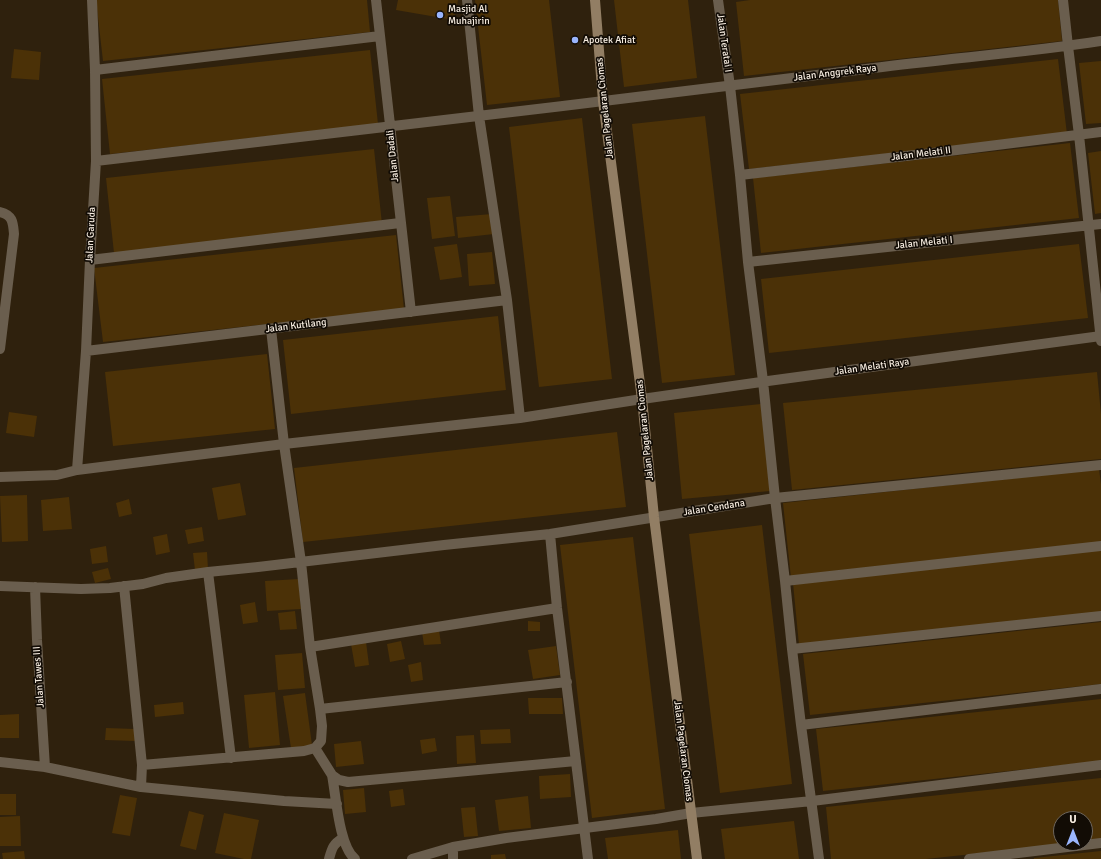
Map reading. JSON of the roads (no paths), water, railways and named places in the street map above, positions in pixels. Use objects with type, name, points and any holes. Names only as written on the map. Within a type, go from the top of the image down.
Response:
[{"type":"main road","name":"Jalan Pagelaran Ciomas","points":[[594,0],[603,100],[642,399],[654,517],[697,859]]},
{"type":"street","name":"Jalan Garuda","points":[[77,470],[86,351],[96,161],[95,70],[92,0]]},
{"type":"street","name":"Jalan Dadali","points":[[376,0],[411,312]]},
{"type":"street","points":[[467,0],[480,116],[507,300],[520,418]]},
{"type":"street","name":"Jalan Teratai I","points":[[718,0],[730,86],[748,262],[763,381],[792,649],[819,859]]},
{"type":"street","points":[[1063,0],[1101,338]]},
{"type":"street","points":[[95,70],[380,36]]},
{"type":"street","name":"Jalan Anggrek Raya","points":[[96,161],[1101,41]]},
{"type":"street","name":"Jalan Melati II","points":[[740,175],[1101,132]]},
{"type":"street","points":[[0,212],[8,215],[11,219],[14,234],[4,288],[0,349]]},
{"type":"street","points":[[90,260],[400,223]]},
{"type":"street","name":"Jalan Melati I","points":[[748,262],[1101,224]]},
{"type":"street","name":"Jalan Kutilang","points":[[86,351],[507,300]]},
{"type":"street","points":[[142,765],[304,751],[315,748],[321,741],[320,709],[310,647],[301,562],[284,444],[271,329]]},
{"type":"street","name":"Jalan Melati Raya","points":[[0,477],[57,475],[77,470],[284,444],[520,418],[763,381],[1101,338]]},
{"type":"street","name":"Jalan Cendana","points":[[0,586],[97,589],[208,572],[550,534],[775,498],[1101,465]]},
{"type":"street","points":[[550,534],[557,608],[588,859]]},
{"type":"street","points":[[785,581],[1101,546]]},
{"type":"street","points":[[208,572],[231,758]]},
{"type":"street","points":[[124,586],[142,765],[141,787]]},
{"type":"street","name":"Jalan Tawes III","points":[[35,587],[45,767]]},
{"type":"street","points":[[310,647],[557,608]]},
{"type":"street","points":[[792,649],[1101,616]]},
{"type":"street","points":[[320,709],[567,682]]},
{"type":"street","points":[[801,725],[1101,689]]},
{"type":"street","points":[[315,748],[332,775],[339,780],[348,782],[576,761]]},
{"type":"street","points":[[0,762],[45,767],[141,787],[284,801],[337,804]]},
{"type":"street","points":[[412,859],[453,847],[506,838],[656,819],[691,813],[812,801],[1101,765]]},
{"type":"street","points":[[332,775],[343,838],[352,857],[355,859]]},
{"type":"street","points":[[330,859],[335,843],[343,838]]},
{"type":"street","points":[[969,859],[1101,843]]},
{"type":"street","points":[[453,847],[453,859]]},
{"type":"place","name":"Masjid Al Muhajirin","points":[[440,15]]},
{"type":"place","name":"Apotek Afiat","points":[[575,40]]}]
